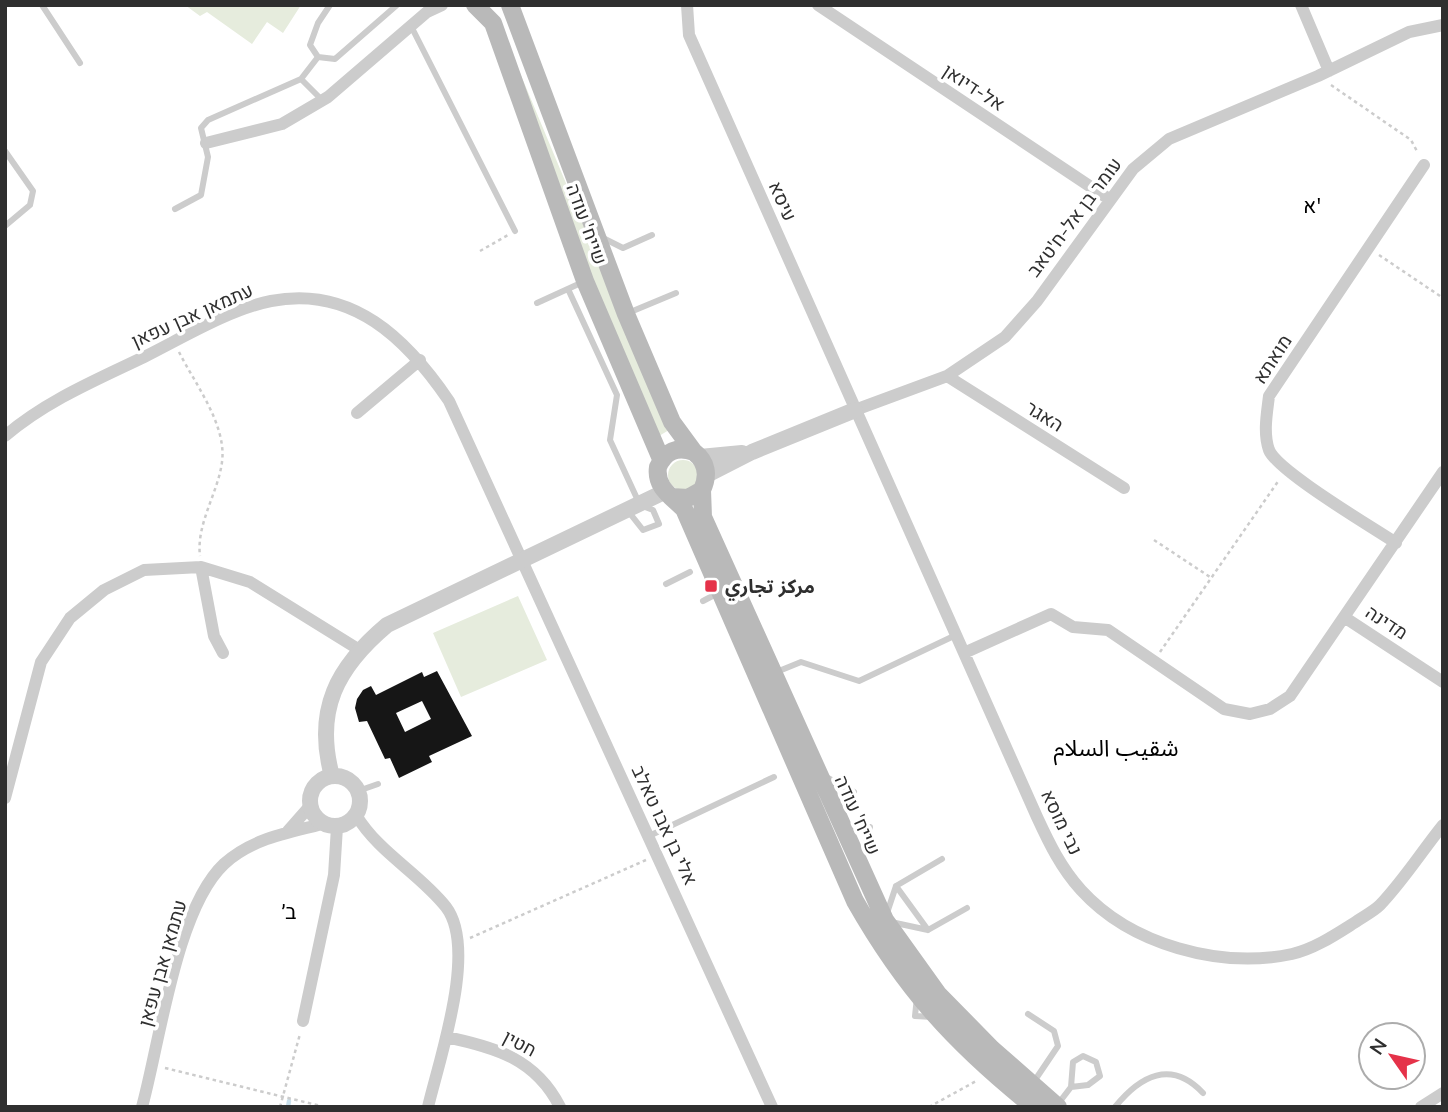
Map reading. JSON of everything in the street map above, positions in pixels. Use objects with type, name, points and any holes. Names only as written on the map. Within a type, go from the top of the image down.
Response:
[{"type":"main road","name":"שייח' עודה","points":[[475,5],[493,23],[585,281],[637,400],[663,481],[684,509],[855,901],[885,955],[935,1017],[1034,1107]]},
{"type":"main road","name":"שייח' עודה","points":[[510,5],[593,233],[626,314],[672,422],[697,454],[704,483],[703,517],[884,920],[938,994],[992,1049],[1058,1106]]},
{"type":"main road","points":[[697,454],[678,449],[663,481],[688,498],[704,483]]},
{"type":"street","points":[[206,143],[282,124],[323,101],[429,9],[442,5]]},
{"type":"street","name":"עיסא","points":[[687,5],[689,35],[855,410]]},
{"type":"street","name":"אל-דיואן","points":[[818,5],[1109,200]]},
{"type":"street","points":[[1301,5],[1324,73]]},
{"type":"street","name":"עומר בן אל-ח'טאב","points":[[704,483],[751,452],[947,376],[1005,337],[1037,301],[1133,169],[1169,139],[1324,73],[1409,32],[1443,25]]},
{"type":"street","name":"מואתא","points":[[1396,543],[1287,470],[1269,452],[1266,428],[1269,396],[1424,165]]},
{"type":"street","name":"עתמאן אבן עפאן","points":[[5,436],[48,404],[173,342],[270,301],[324,299],[350,307],[379,322],[420,360],[449,401],[522,561]]},
{"type":"street","points":[[357,413],[420,360]]},
{"type":"street","name":"האגר","points":[[947,376],[1124,488]]},
{"type":"street","name":"נבי מוסא","points":[[855,410],[1057,860],[1081,891],[1112,918],[1139,935],[1178,949],[1232,957],[1292,954],[1329,939],[1379,906],[1443,825]]},
{"type":"street","name":"עומר בן אל-ח'טאב","points":[[697,454],[751,452]]},
{"type":"street","points":[[964,653],[1051,614],[1073,627],[1108,630],[1224,709],[1250,714],[1270,709],[1290,696],[1443,472]]},
{"type":"street","points":[[332,776],[324,747],[326,717],[342,675],[358,649],[387,625],[634,508],[663,481]]},
{"type":"street","name":"אלי בן אבו טאלב","points":[[522,561],[772,1107]]},
{"type":"street","points":[[201,567],[214,636],[223,653]]},
{"type":"street","points":[[5,798],[41,662],[71,618],[104,590],[144,570],[201,567],[250,582],[358,649]]},
{"type":"street","name":"מדינה","points":[[1344,617],[1443,682]]},
{"type":"street","points":[[303,1021],[334,875],[340,823],[360,799],[358,791],[348,779],[332,776],[317,783],[312,789],[310,806],[313,815],[340,823],[368,835],[448,909],[457,943],[459,975],[428,1107]]},
{"type":"street","name":"עתמאן אבן עפאן","points":[[288,832],[310,806]]},
{"type":"street","name":"עתמאן אבן עפאן","points":[[142,1107],[185,936],[198,899],[224,865],[246,849],[288,832],[340,823]]},
{"type":"street","name":"חטין","points":[[446,1037],[506,1052],[536,1073],[560,1107]]},
{"type":"street","points":[[1420,1107],[1443,1093]]},
{"type":"lane","points":[[42,5],[79,63]]},
{"type":"lane","points":[[330,5],[318,23],[310,45],[318,57],[335,59],[397,5]]},
{"type":"lane","points":[[411,26],[515,231]]},
{"type":"lane","points":[[175,209],[201,195],[208,157],[201,128],[208,121],[301,79],[318,57]]},
{"type":"lane","points":[[301,79],[323,101]]},
{"type":"lane","points":[[5,151],[33,191],[30,205],[5,226]]},
{"type":"lane","points":[[593,233],[623,248],[652,235]]},
{"type":"lane","points":[[537,303],[585,281]]},
{"type":"lane","points":[[568,289],[617,395]]},
{"type":"lane","points":[[626,314],[676,293]]},
{"type":"lane","points":[[627,377],[617,395],[610,440],[634,508],[643,530],[659,523],[653,510],[634,508]]},
{"type":"lane","points":[[617,395],[624,394],[637,400]]},
{"type":"lane","points":[[666,584],[690,572]]},
{"type":"lane","points":[[703,601],[720,592]]},
{"type":"lane","points":[[772,673],[801,662],[859,681],[956,635]]},
{"type":"lane","points":[[816,770],[854,793]]},
{"type":"lane","points":[[649,836],[774,776]]},
{"type":"lane","points":[[358,791],[378,784]]},
{"type":"lane","points":[[860,870],[870,827]]},
{"type":"lane","points":[[943,859],[896,886],[884,920],[928,930],[967,908]]},
{"type":"lane","points":[[896,886],[928,930]]},
{"type":"lane","points":[[1028,1014],[1054,1031],[1058,1046],[1032,1084]]},
{"type":"lane","points":[[1058,1106],[1071,1087],[1073,1062],[1083,1056],[1096,1062],[1100,1076],[1088,1085],[1071,1087]]},
{"type":"lane","points":[[1115,1107],[1143,1080],[1156,1074],[1191,1080],[1203,1093]]},
{"type":"path","points":[[1324,73],[1411,139],[1424,165]]},
{"type":"path","points":[[480,251],[515,231]]},
{"type":"path","points":[[1370,249],[1443,298]]},
{"type":"path","points":[[173,342],[218,429],[223,446],[222,463],[199,551],[201,567]]},
{"type":"path","points":[[1154,661],[1287,470]]},
{"type":"path","points":[[1154,540],[1210,577]]},
{"type":"path","points":[[457,943],[658,855]]},
{"type":"path","points":[[279,1107],[303,1021]]},
{"type":"path","points":[[153,1065],[325,1107]]},
{"type":"path","points":[[929,1107],[978,1081],[988,1068]]},
{"type":"green space","points":[[185,5],[301,5],[283,33],[267,22],[252,44],[207,12],[200,16]]},
{"type":"green space","points":[[495,13],[669,430],[659,436],[482,19]]},
{"type":"green space","points":[[683,460],[689,461],[697,469],[697,481],[689,489],[683,490],[677,489],[669,481],[668,475],[669,469],[677,461]]},
{"type":"green space","points":[[518,596],[547,660],[461,697],[433,633]]},
{"type":"building","points":[[437,671],[472,736],[429,756],[432,762],[399,778],[390,758],[385,759],[367,721],[359,722],[355,708],[357,699],[363,690],[371,686],[376,695],[422,672],[424,677]],"holes":[[[422,701],[431,719],[405,732],[396,713]]]},
{"type":"waterway","points":[[288,1107],[289,1101]]},
{"type":"place","name":"مركز تجاري","points":[[711,586]]},
{"type":"district","name":"א'","points":[[1312,206]]},
{"type":"district","name":"شقيب السلام","points":[[1116,748]]},
{"type":"district","name":"ב׳","points":[[289,912]]}]
